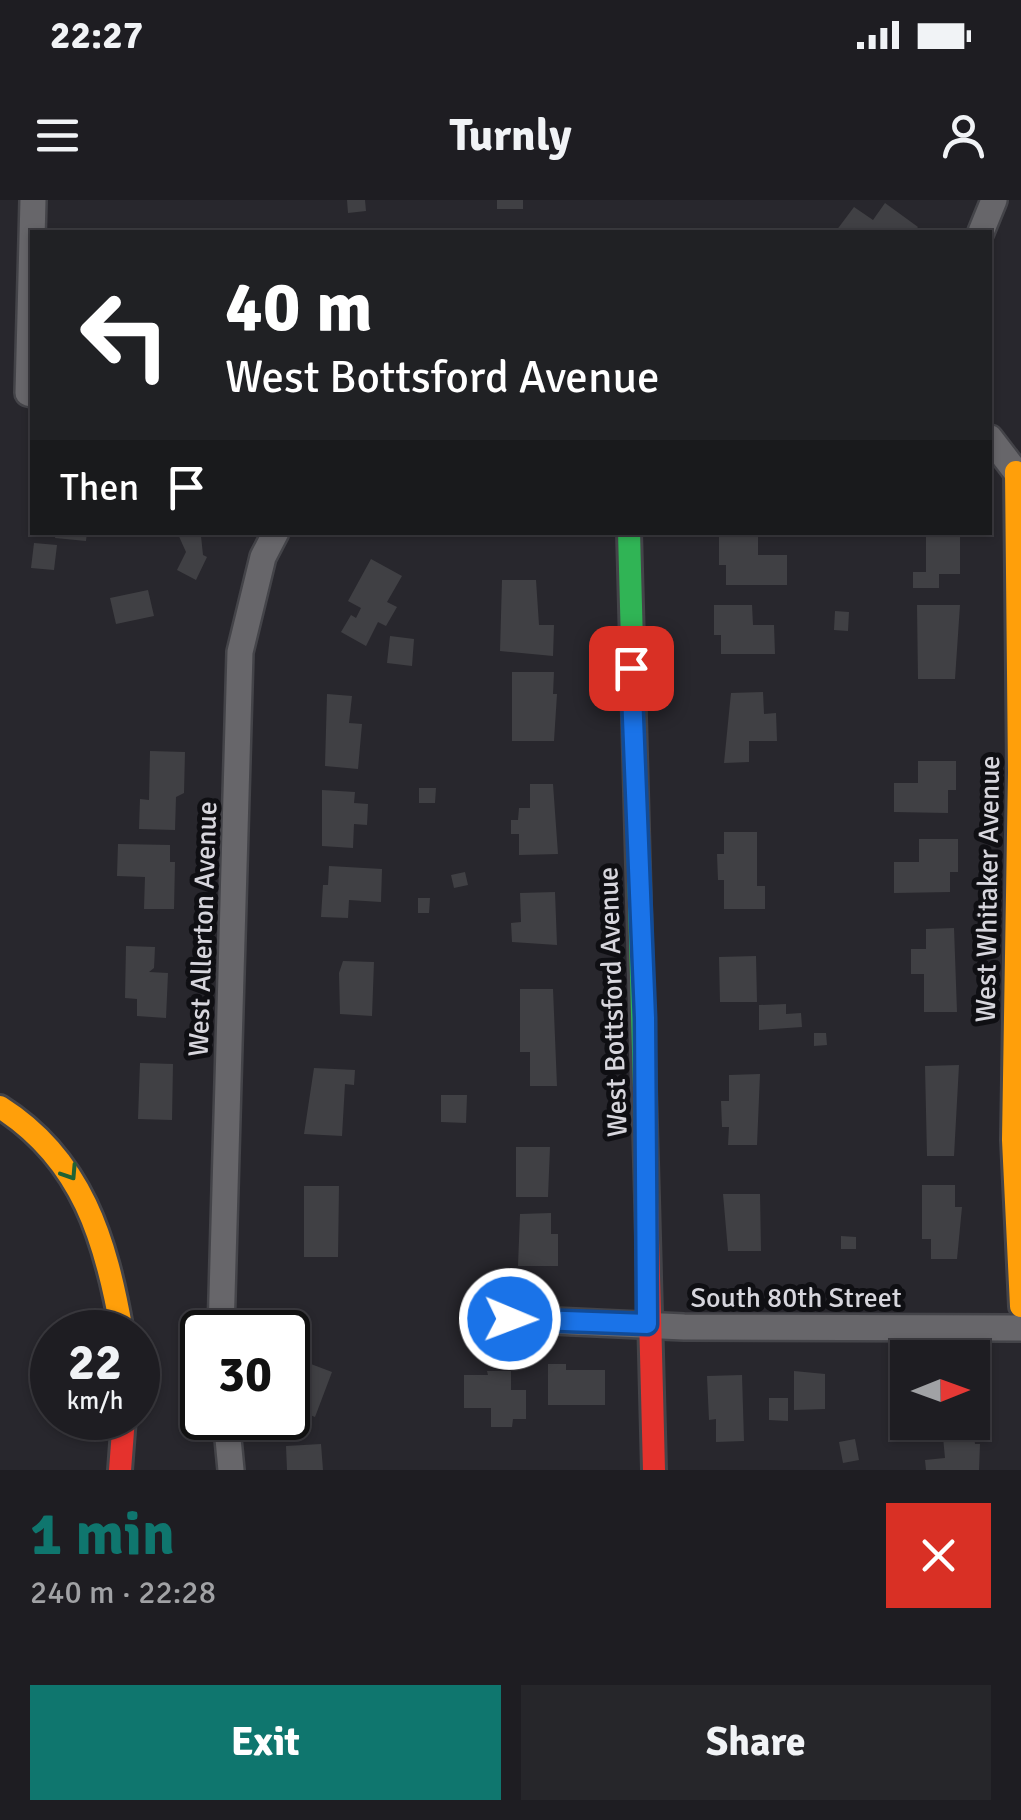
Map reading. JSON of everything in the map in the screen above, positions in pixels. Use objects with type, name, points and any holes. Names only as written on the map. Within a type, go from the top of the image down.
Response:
[{"type":"main road","name":"West Whitaker Avenue","points":[[1018,472],[1019,774],[1012,1140],[1021,1306]]},
{"type":"main road","name":"West Bottsford Avenue","points":[[629,535],[632,736],[645,1018],[647,1324],[654,1470]]},
{"type":"main road","points":[[0,1107],[40,1133],[81,1190],[110,1264],[118,1310]]},
{"type":"main road","points":[[120,1470],[122,1440]]},
{"type":"street","points":[[33,200],[33,230]]},
{"type":"street","points":[[982,230],[994,200]]},
{"type":"street","points":[[992,440],[1018,472]]},
{"type":"street","name":"West Allerton Avenue","points":[[222,1310],[240,652],[263,557],[274,535]]},
{"type":"street","name":"South 80th Street","points":[[510,1319],[1021,1328]]},
{"type":"street","points":[[229,1440],[232,1470]]},
{"type":"building","points":[[347,200],[365,200],[366,211],[348,213]]},
{"type":"building","points":[[497,200],[523,200],[523,209],[497,209]]},
{"type":"building","points":[[885,203],[918,227],[837,230],[854,207],[873,220]]},
{"type":"building","points":[[56,535],[87,535],[86,541],[55,538]]},
{"type":"building","points":[[178,535],[202,535],[203,555],[207,557],[196,580],[177,570],[186,552]]},
{"type":"building","points":[[719,535],[758,535],[758,555],[787,555],[787,585],[726,585],[726,565],[719,565]]},
{"type":"building","points":[[926,535],[960,535],[960,574],[939,574],[939,588],[913,588],[913,572],[926,572]]},
{"type":"building","points":[[34,543],[57,545],[54,570],[31,568]]},
{"type":"building","points":[[371,559],[402,576],[387,602],[397,607],[386,626],[378,622],[366,646],[341,632],[351,615],[356,618],[361,608],[348,601]]},
{"type":"building","points":[[502,580],[536,580],[539,625],[554,625],[553,656],[500,651]]},
{"type":"building","points":[[148,590],[154,616],[116,624],[110,598]]},
{"type":"building","points":[[714,605],[752,605],[753,625],[774,625],[775,654],[721,654],[721,635],[714,635]]},
{"type":"building","points":[[917,605],[960,605],[955,679],[918,679]]},
{"type":"building","points":[[835,611],[849,612],[848,631],[834,630]]},
{"type":"building","points":[[390,636],[414,639],[412,666],[387,663]]},
{"type":"building","points":[[512,672],[554,672],[554,741],[512,741]]},
{"type":"building","points":[[763,692],[764,714],[776,713],[777,741],[749,741],[749,762],[724,763],[731,693]]},
{"type":"building","points":[[327,694],[352,696],[349,723],[362,724],[358,769],[325,766]]},
{"type":"building","points":[[150,751],[185,752],[184,793],[176,797],[175,830],[139,829],[140,799],[149,800]]},
{"type":"building","points":[[918,761],[956,761],[956,790],[948,790],[948,813],[894,812],[894,783],[918,783]]},
{"type":"building","points":[[530,784],[553,784],[558,854],[519,855],[519,834],[511,834],[511,820],[518,820],[519,808],[530,808]]},
{"type":"building","points":[[419,788],[436,788],[435,803],[419,803]]},
{"type":"building","points":[[322,790],[355,792],[354,803],[368,804],[367,825],[354,824],[353,848],[322,846]]},
{"type":"building","points":[[724,832],[757,832],[757,886],[765,886],[765,909],[724,909],[724,880],[718,880],[717,854],[724,854]]},
{"type":"building","points":[[919,839],[958,839],[958,872],[950,872],[950,892],[894,893],[894,862],[919,862]]},
{"type":"building","points":[[118,844],[170,845],[170,862],[175,862],[174,909],[144,909],[145,877],[117,876]]},
{"type":"building","points":[[329,866],[382,869],[381,902],[349,900],[348,918],[321,917]]},
{"type":"building","points":[[465,872],[468,885],[454,888],[451,875]]},
{"type":"building","points":[[555,892],[557,945],[512,942],[511,923],[521,922],[520,893]]},
{"type":"building","points":[[418,898],[430,898],[429,913],[418,913]]},
{"type":"building","points":[[954,928],[957,1012],[924,1012],[924,974],[911,974],[911,949],[926,949],[926,929]]},
{"type":"building","points":[[126,946],[155,947],[154,968],[149,972],[168,973],[166,1018],[137,1016],[137,999],[125,998]]},
{"type":"building","points":[[756,956],[757,1002],[720,1002],[719,957]]},
{"type":"building","points":[[343,961],[374,962],[372,1016],[340,1014],[339,973]]},
{"type":"building","points":[[520,989],[553,989],[557,1086],[530,1086],[530,1052],[520,1052]]},
{"type":"building","points":[[786,1004],[786,1014],[801,1013],[802,1027],[759,1030],[759,1005]]},
{"type":"building","points":[[814,1033],[826,1033],[827,1045],[814,1046]]},
{"type":"building","points":[[140,1063],[173,1064],[172,1120],[138,1119]]},
{"type":"building","points":[[959,1065],[954,1156],[927,1156],[925,1066]]},
{"type":"building","points":[[314,1068],[355,1070],[354,1085],[345,1084],[342,1136],[304,1134]]},
{"type":"building","points":[[760,1074],[757,1145],[728,1145],[729,1127],[722,1127],[721,1101],[729,1101],[729,1075]]},
{"type":"building","points":[[441,1095],[467,1095],[466,1123],[441,1122]]},
{"type":"building","points":[[516,1147],[550,1147],[548,1197],[516,1197]]},
{"type":"building","points":[[922,1185],[955,1185],[955,1207],[962,1207],[957,1259],[931,1259],[931,1239],[922,1239]]},
{"type":"building","points":[[304,1186],[339,1186],[338,1257],[304,1257]]},
{"type":"building","points":[[723,1194],[760,1194],[761,1251],[728,1251]]},
{"type":"building","points":[[551,1213],[551,1234],[558,1234],[558,1266],[518,1266],[520,1214]]},
{"type":"building","points":[[841,1236],[856,1237],[856,1249],[841,1249]]},
{"type":"building","points":[[310,1364],[332,1372],[315,1417],[310,1415]]},
{"type":"building","points":[[548,1364],[566,1364],[566,1370],[605,1370],[605,1405],[548,1405]]},
{"type":"building","points":[[487,1371],[511,1371],[511,1390],[526,1390],[526,1419],[513,1419],[512,1427],[491,1427],[491,1408],[464,1408],[464,1375],[488,1375]]},
{"type":"building","points":[[794,1371],[825,1374],[825,1409],[794,1410]]},
{"type":"building","points":[[742,1375],[744,1441],[716,1442],[716,1419],[709,1420],[707,1376]]},
{"type":"building","points":[[769,1398],[788,1398],[788,1421],[769,1420]]},
{"type":"building","points":[[855,1439],[859,1460],[843,1463],[839,1442]]},
{"type":"building","points":[[943,1440],[975,1440],[980,1444],[979,1470],[926,1470],[925,1460],[945,1458]]},
{"type":"building","points":[[321,1444],[323,1470],[287,1470],[286,1446]]},
{"type":"traffic: fast","points":[[629,535],[647,1199]]},
{"type":"traffic: slow","points":[[1016,472],[1019,773],[1013,1140],[1021,1306]]},
{"type":"traffic: slow","points":[[0,1107],[28,1128],[70,1177],[98,1234],[118,1310]]},
{"type":"traffic: jam","points":[[647,1199],[654,1470]]},
{"type":"traffic: jam","points":[[120,1470],[122,1440]]},
{"type":"route","points":[[510,1319],[647,1324],[645,1018],[631,668]]}]
